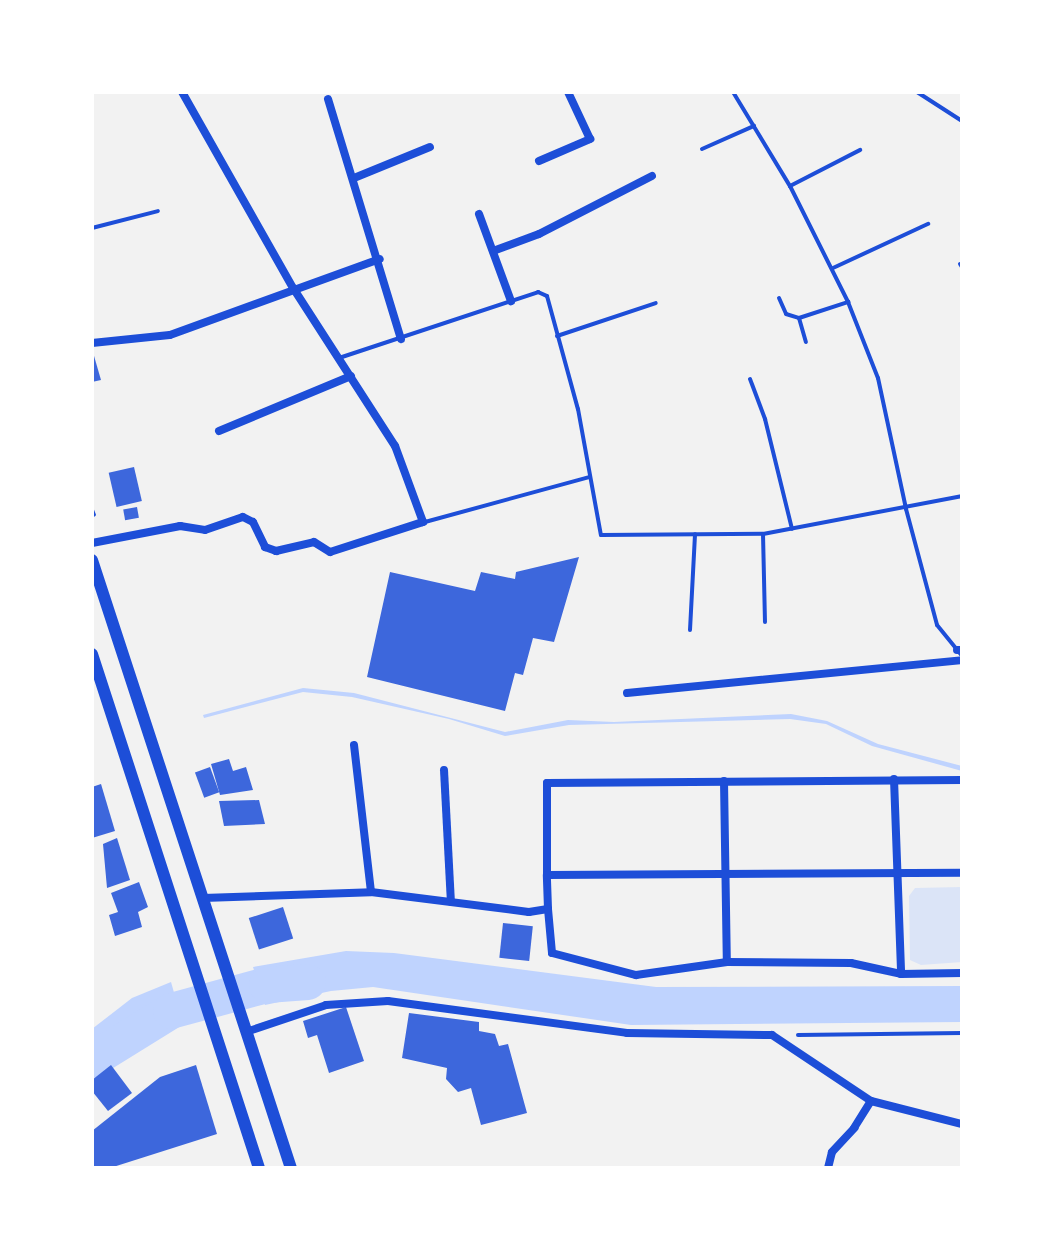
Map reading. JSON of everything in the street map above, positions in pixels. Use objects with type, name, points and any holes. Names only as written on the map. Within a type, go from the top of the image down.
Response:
[{"type":"main road","points":[[92,560],[291,1168]]},
{"type":"main road","points":[[92,654],[259,1168]]},
{"type":"street","points":[[92,543],[180,526],[205,530],[243,517],[253,522],[265,547],[276,551],[314,542],[330,552],[423,522],[395,446],[293,288],[182,92]]},
{"type":"street","points":[[539,161],[590,139],[568,92]]},
{"type":"street","points":[[328,99],[380,259],[401,339]]},
{"type":"street","points":[[354,178],[430,147]]},
{"type":"street","points":[[493,251],[539,234],[652,176]]},
{"type":"street","points":[[479,214],[511,301]]},
{"type":"street","points":[[92,343],[170,335],[380,259]]},
{"type":"street","points":[[219,431],[351,376]]},
{"type":"street","points":[[627,693],[961,654]]},
{"type":"street","points":[[354,745],[371,892]]},
{"type":"street","points":[[444,770],[451,902]]},
{"type":"street","points":[[894,779],[901,974]]},
{"type":"street","points":[[962,780],[547,783],[547,875],[552,953],[636,975],[727,962],[851,963],[901,974],[962,973]]},
{"type":"street","points":[[724,781],[727,962]]},
{"type":"street","points":[[547,875],[962,873]]},
{"type":"street","points":[[203,898],[371,892],[529,912],[548,909]]},
{"type":"street","points":[[246,1032],[326,1005],[388,1001],[627,1033],[772,1035],[871,1101],[962,1124]]},
{"type":"street","points":[[828,1168],[832,1152],[854,1128],[871,1101]]},
{"type":"lane","points":[[733,92],[790,186],[848,302],[878,378],[906,509],[937,625],[961,654]]},
{"type":"lane","points":[[917,92],[962,121]]},
{"type":"lane","points":[[702,149],[754,126]]},
{"type":"lane","points":[[790,186],[860,150]]},
{"type":"lane","points":[[92,228],[158,211]]},
{"type":"lane","points":[[833,268],[928,224]]},
{"type":"lane","points":[[339,358],[538,292],[547,296],[578,409],[601,535],[763,534],[962,496]]},
{"type":"lane","points":[[779,298],[786,314],[799,318],[848,302]]},
{"type":"lane","points":[[557,336],[656,303]]},
{"type":"lane","points":[[799,318],[806,342]]},
{"type":"lane","points":[[750,379],[765,419],[792,529]]},
{"type":"lane","points":[[423,522],[591,477]]},
{"type":"lane","points":[[690,630],[695,534]]},
{"type":"lane","points":[[763,534],[765,622]]},
{"type":"path","points":[[772,1035],[962,1033]]},
{"type":"shaded area","points":[[962,887],[962,962],[921,965],[910,960],[909,896],[915,888]]},
{"type":"water","points":[[303,688],[354,693],[505,732],[568,720],[614,722],[791,714],[827,721],[878,744],[962,766],[962,771],[872,746],[826,724],[790,719],[569,725],[505,736],[449,719],[352,697],[303,692],[204,718],[203,715]]},
{"type":"water","points":[[346,951],[394,953],[656,987],[962,986],[962,1022],[631,1025],[373,987],[331,991],[265,1005],[253,967]]},
{"type":"water","points":[[171,982],[180,1014],[92,1065],[92,1029],[132,998]]},
{"type":"building","points":[[92,349],[101,380],[92,382]]},
{"type":"building","points":[[134,467],[142,501],[117,507],[109,473]]},
{"type":"building","points":[[137,507],[139,518],[125,520],[123,509]]},
{"type":"building","points":[[579,557],[554,642],[533,638],[523,675],[515,673],[505,711],[367,677],[390,572],[475,591],[481,572],[515,579],[516,572]]},
{"type":"building","points":[[229,759],[233,771],[246,767],[253,790],[220,795],[211,764]]},
{"type":"building","points":[[210,767],[219,792],[204,798],[195,772]]},
{"type":"building","points":[[101,784],[115,831],[92,838],[92,787]]},
{"type":"building","points":[[259,800],[265,824],[224,826],[219,801]]},
{"type":"building","points":[[117,838],[130,880],[107,888],[103,844]]},
{"type":"building","points":[[139,882],[148,907],[138,912],[142,927],[115,936],[109,915],[118,912],[111,893]]},
{"type":"building","points":[[283,907],[293,938],[259,950],[249,918]]},
{"type":"building","points":[[503,923],[533,926],[529,961],[499,958]]},
{"type":"building","points":[[346,1007],[364,1061],[329,1073],[317,1035],[308,1038],[303,1021]]},
{"type":"building","points":[[409,1013],[479,1022],[479,1031],[495,1034],[499,1046],[508,1044],[527,1113],[481,1125],[471,1088],[458,1092],[446,1079],[447,1068],[402,1058]]},
{"type":"building","points":[[111,1065],[132,1093],[108,1111],[92,1091],[92,1080]]},
{"type":"building","points":[[196,1065],[217,1134],[110,1168],[92,1168],[92,1131],[160,1077]]},
{"type":"waterway","points":[[92,1060],[171,1011],[267,985],[308,982]]}]
